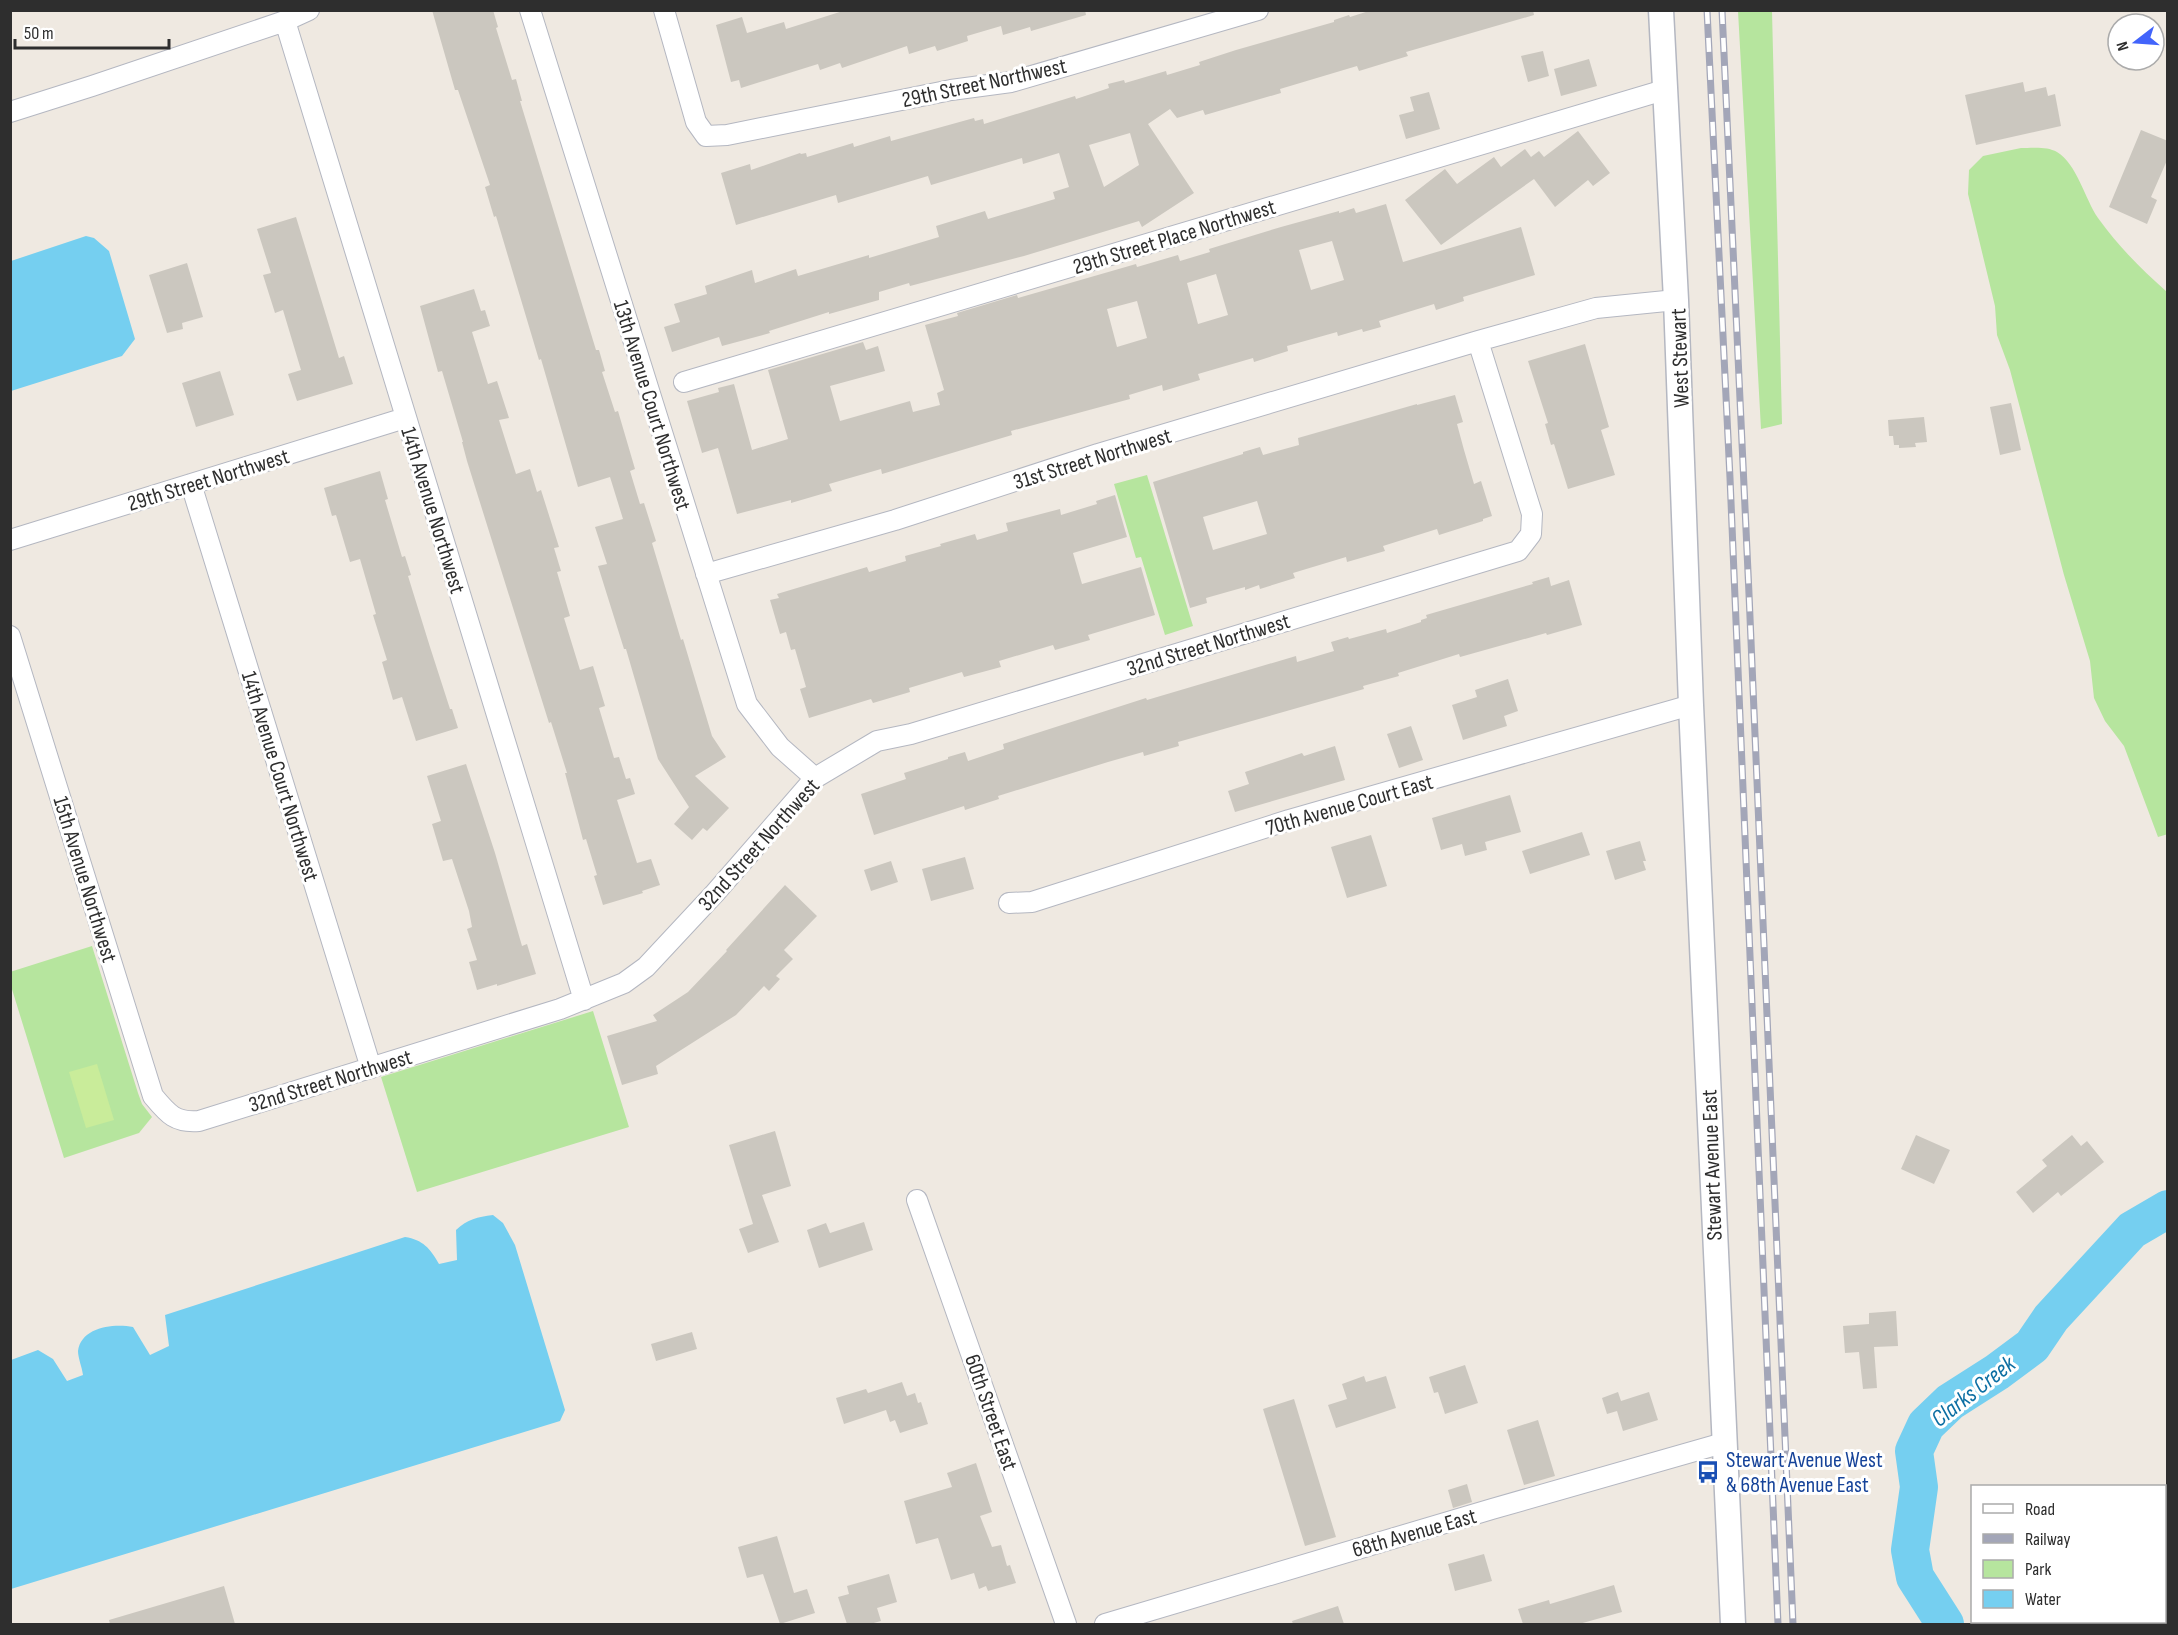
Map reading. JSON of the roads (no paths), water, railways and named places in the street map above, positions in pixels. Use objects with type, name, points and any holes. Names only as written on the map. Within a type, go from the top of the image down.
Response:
[{"type":"street","points":[[10,111],[92,87],[285,21],[309,10]]},
{"type":"street","name":"13th Avenue Court Northwest","points":[[530,10],[747,705],[780,747],[815,778]]},
{"type":"street","name":"29th Street Northwest","points":[[664,10],[696,122],[706,136],[727,135],[951,90],[1011,82],[1229,14],[1258,10]]},
{"type":"street","name":"West Stewart","points":[[1661,10],[1676,300],[1691,705]]},
{"type":"street","name":"14th Avenue Northwest","points":[[285,21],[584,1000]]},
{"type":"street","name":"29th Street Place Northwest","points":[[684,382],[1664,90]]},
{"type":"street","points":[[1478,341],[1596,308],[1676,300]]},
{"type":"street","name":"31st Street Northwest","points":[[706,574],[895,520],[1098,454],[1478,341]]},
{"type":"street","name":"32nd Street Northwest","points":[[171,1116],[185,1122],[199,1121],[584,1000],[624,983],[646,967],[715,893],[815,778],[878,741],[911,734],[1518,551],[1531,534],[1532,514],[1478,341]]},
{"type":"street","name":"29th Street Northwest","points":[[10,540],[405,418]]},
{"type":"street","name":"14th Avenue Court Northwest","points":[[191,484],[371,1068]]},
{"type":"street","name":"15th Avenue Northwest","points":[[10,636],[153,1096],[171,1116]]},
{"type":"street","name":"70th Avenue Court East","points":[[1009,903],[1032,902],[1289,820],[1691,705]]},
{"type":"street","name":"Stewart Avenue East","points":[[1691,705],[1733,1624]]},
{"type":"street","name":"60th Street East","points":[[917,1200],[1066,1624]]},
{"type":"street","name":"68th Avenue East","points":[[1105,1624],[1481,1512],[1723,1443]]},
{"type":"water","points":[[86,236],[94,238],[109,251],[135,339],[122,356],[11,391],[11,261]]},
{"type":"water","points":[[493,1215],[503,1223],[515,1245],[565,1410],[560,1421],[11,1589],[11,1360],[38,1350],[53,1359],[67,1381],[83,1375],[78,1354],[80,1343],[100,1328],[133,1327],[150,1355],[169,1346],[165,1315],[405,1237],[417,1240],[425,1246],[439,1264],[457,1260],[456,1230],[473,1219]]},
{"type":"waterway","name":"Clarks Creek","points":[[1945,1624],[1915,1577],[1910,1550],[1919,1487],[1914,1451],[1926,1425],[1950,1402],[2032,1346],[2051,1318],[2132,1230],[2168,1209]]},
{"type":"railway","points":[[1707,10],[1730,478],[1778,1624]]},
{"type":"railway","points":[[1722,10],[1793,1624]]},
{"type":"place","name":"Stewart Avenue West & 68th Avenue East","points":[[1708,1472]]}]
